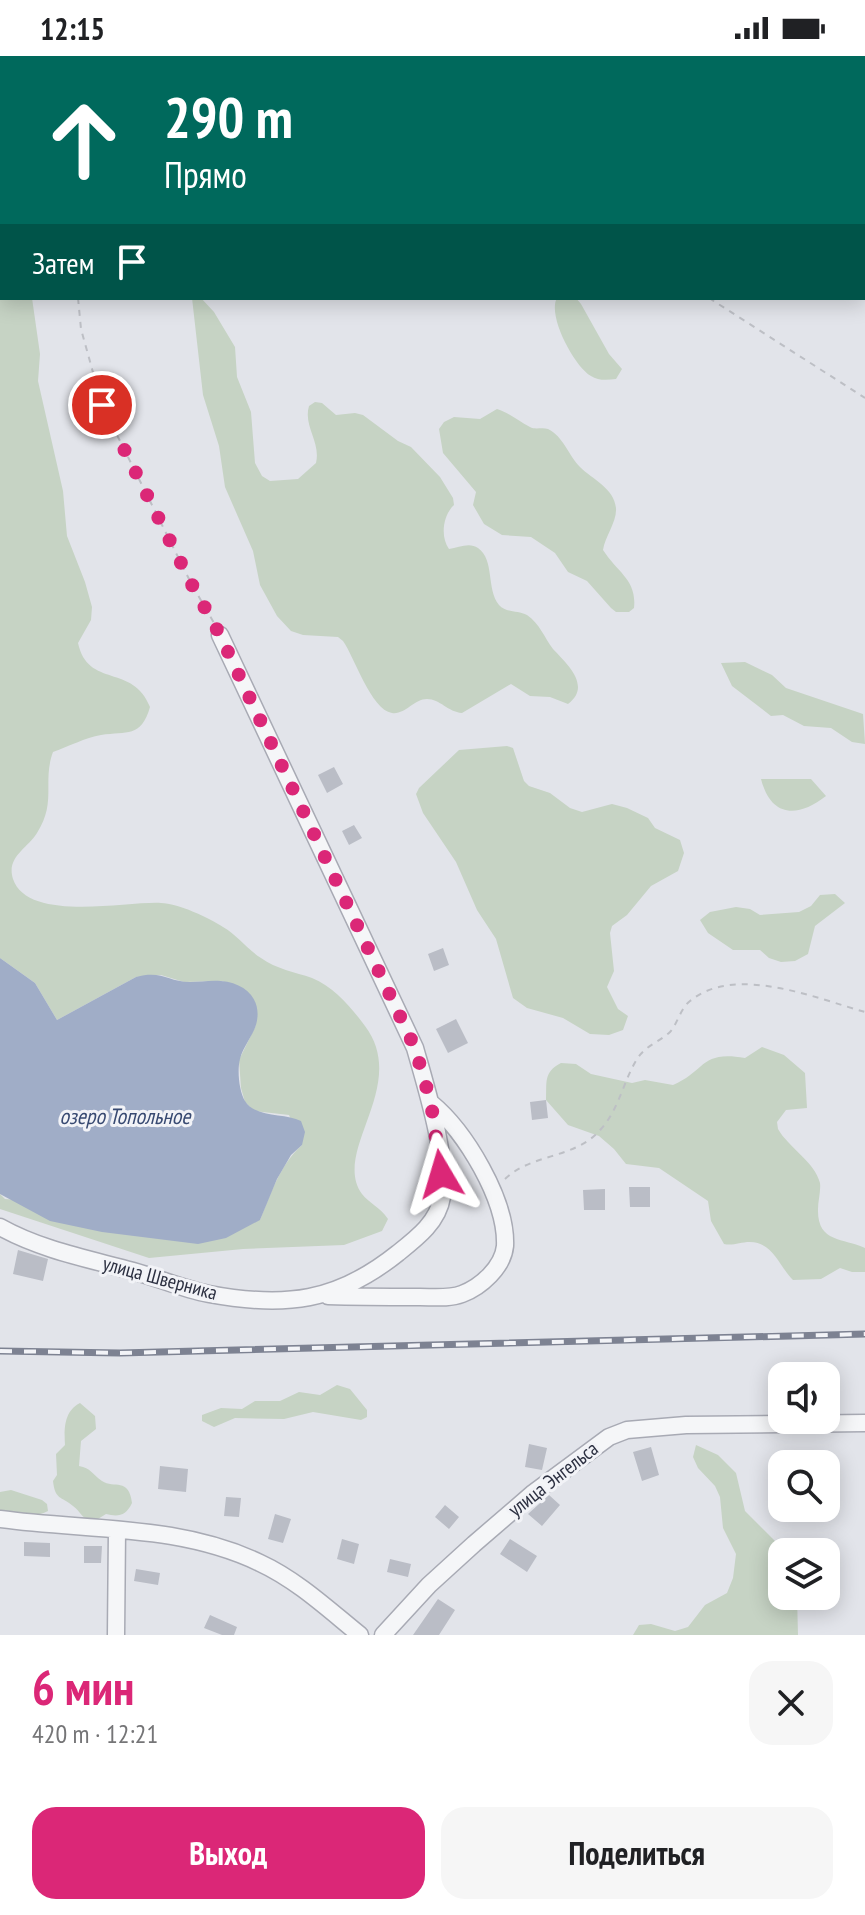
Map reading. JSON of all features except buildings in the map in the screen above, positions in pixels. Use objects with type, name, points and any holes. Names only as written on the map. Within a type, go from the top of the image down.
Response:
[{"type":"street","name":"улица Шверника","points":[[0,1227],[70,1255],[208,1294],[276,1301],[323,1296],[351,1284],[382,1266],[436,1219],[442,1196],[439,1148],[431,1103],[415,1048],[220,635]]},
{"type":"street","points":[[323,1296],[451,1297],[480,1285],[498,1266],[505,1249],[495,1197],[477,1161],[448,1118],[431,1103]]},
{"type":"street","name":"улица Энгельса","points":[[383,1635],[429,1585],[474,1544],[532,1494],[609,1437],[627,1430],[686,1425],[865,1423]]},
{"type":"street","points":[[0,1519],[190,1538],[226,1549],[261,1563],[289,1579],[360,1635]]},
{"type":"street","points":[[116,1635],[117,1530]]},
{"type":"path","points":[[78,300],[81,329],[102,405],[220,635]]},
{"type":"path","points":[[712,300],[865,398]]},
{"type":"path","points":[[495,1197],[506,1178],[516,1169],[578,1147],[599,1132],[617,1105],[639,1055],[671,1031],[689,1002],[711,988],[723,984],[742,984],[784,990],[865,1012]]},
{"type":"green space","points":[[0,300],[32,300],[40,354],[38,381],[63,491],[67,536],[92,607],[91,620],[78,643],[83,657],[91,666],[133,685],[150,707],[142,724],[132,731],[95,736],[53,752],[43,822],[15,859],[13,879],[22,893],[57,905],[80,907],[161,903],[184,908],[228,930],[267,962],[312,978],[335,992],[365,1026],[377,1049],[379,1072],[376,1094],[361,1138],[355,1177],[362,1194],[388,1219],[382,1231],[344,1245],[243,1249],[149,1258],[0,1209],[0,1194],[5,1199],[260,1220],[282,1170],[302,1145],[289,1115],[254,1111],[245,1102],[239,1060],[256,1025],[223,981],[184,982],[161,975],[136,977],[57,1020],[35,983],[0,958]]},
{"type":"green space","points":[[192,300],[203,300],[214,312],[235,347],[237,377],[251,412],[255,463],[262,476],[270,481],[298,479],[316,463],[308,413],[309,406],[315,402],[322,403],[336,415],[363,415],[411,447],[440,477],[453,498],[454,505],[447,514],[444,526],[444,538],[449,549],[472,545],[483,553],[499,605],[524,613],[539,627],[575,675],[578,690],[575,697],[568,704],[550,697],[530,696],[511,684],[462,713],[427,699],[401,712],[384,710],[370,693],[343,641],[338,637],[303,635],[291,631],[277,616],[260,585],[253,551],[225,487],[219,446],[203,395]]},
{"type":"green space","points":[[556,300],[578,300],[609,354],[622,369],[616,379],[594,378],[577,362],[559,328]]},
{"type":"green space","points":[[497,409],[532,428],[546,428],[553,432],[580,467],[611,495],[616,513],[603,550],[633,590],[634,608],[629,612],[616,612],[587,581],[568,572],[555,553],[531,537],[502,535],[484,524],[473,505],[476,492],[443,453],[439,429],[454,417],[480,419]]},
{"type":"green space","points":[[745,662],[772,675],[786,688],[863,714],[865,744],[852,742],[831,728],[804,726],[783,715],[771,716],[732,686],[721,663]]},
{"type":"green space","points":[[513,748],[524,781],[529,786],[550,793],[570,808],[582,812],[612,804],[627,808],[648,818],[655,828],[680,840],[684,853],[678,871],[651,886],[627,915],[612,926],[614,971],[607,987],[618,1009],[628,1016],[623,1030],[609,1035],[590,1034],[563,1018],[527,1008],[513,998],[496,939],[477,910],[456,862],[423,813],[416,794],[419,788],[459,750]]},
{"type":"green space","points":[[761,779],[811,779],[826,796],[805,808],[787,810],[771,801]]},
{"type":"green space","points":[[835,894],[845,903],[815,926],[808,954],[795,961],[781,962],[769,958],[760,950],[733,950],[708,933],[700,920],[710,912],[736,907],[750,909],[760,915],[799,912],[811,906],[820,895]]},
{"type":"green space","points":[[762,1047],[784,1055],[805,1073],[807,1108],[786,1110],[777,1122],[778,1129],[817,1175],[822,1228],[833,1238],[865,1248],[865,1272],[840,1268],[821,1279],[793,1280],[764,1246],[750,1242],[724,1244],[711,1221],[708,1201],[659,1168],[626,1164],[599,1136],[568,1125],[546,1100],[549,1074],[561,1063],[576,1064],[591,1074],[632,1083],[645,1080],[673,1085],[711,1059],[730,1056],[745,1058]]},
{"type":"green space","points":[[337,1385],[350,1389],[367,1410],[367,1417],[361,1420],[313,1412],[284,1419],[235,1418],[214,1427],[202,1421],[202,1415],[221,1408],[242,1409],[255,1401],[280,1401],[299,1392],[320,1395]]},
{"type":"green space","points":[[80,1403],[95,1416],[96,1429],[81,1441],[79,1466],[102,1481],[124,1487],[132,1503],[121,1514],[106,1514],[93,1522],[57,1495],[53,1481],[57,1475],[56,1454],[65,1445],[68,1416]]},
{"type":"green space","points":[[696,1445],[718,1455],[736,1473],[745,1511],[772,1538],[768,1538],[768,1610],[797,1610],[798,1635],[633,1635],[639,1625],[651,1624],[675,1631],[688,1627],[705,1605],[727,1593],[733,1578],[736,1554],[723,1528],[720,1497],[693,1457]]},
{"type":"green space","points":[[11,1490],[42,1500],[47,1504],[48,1511],[30,1515],[0,1512],[0,1492]]},
{"type":"water","name":"озеро Топольное","points":[[0,958],[35,983],[57,1020],[145,975],[190,982],[230,982],[250,994],[258,1016],[239,1064],[243,1097],[250,1106],[263,1113],[301,1121],[305,1132],[302,1145],[291,1155],[277,1179],[260,1220],[226,1238],[198,1244],[102,1232],[50,1221],[0,1194]]},
{"type":"railway","points":[[0,1351],[120,1353],[865,1334]]},
{"type":"route","points":[[102,405],[220,635],[415,1048],[431,1103],[441,1174]]}]
